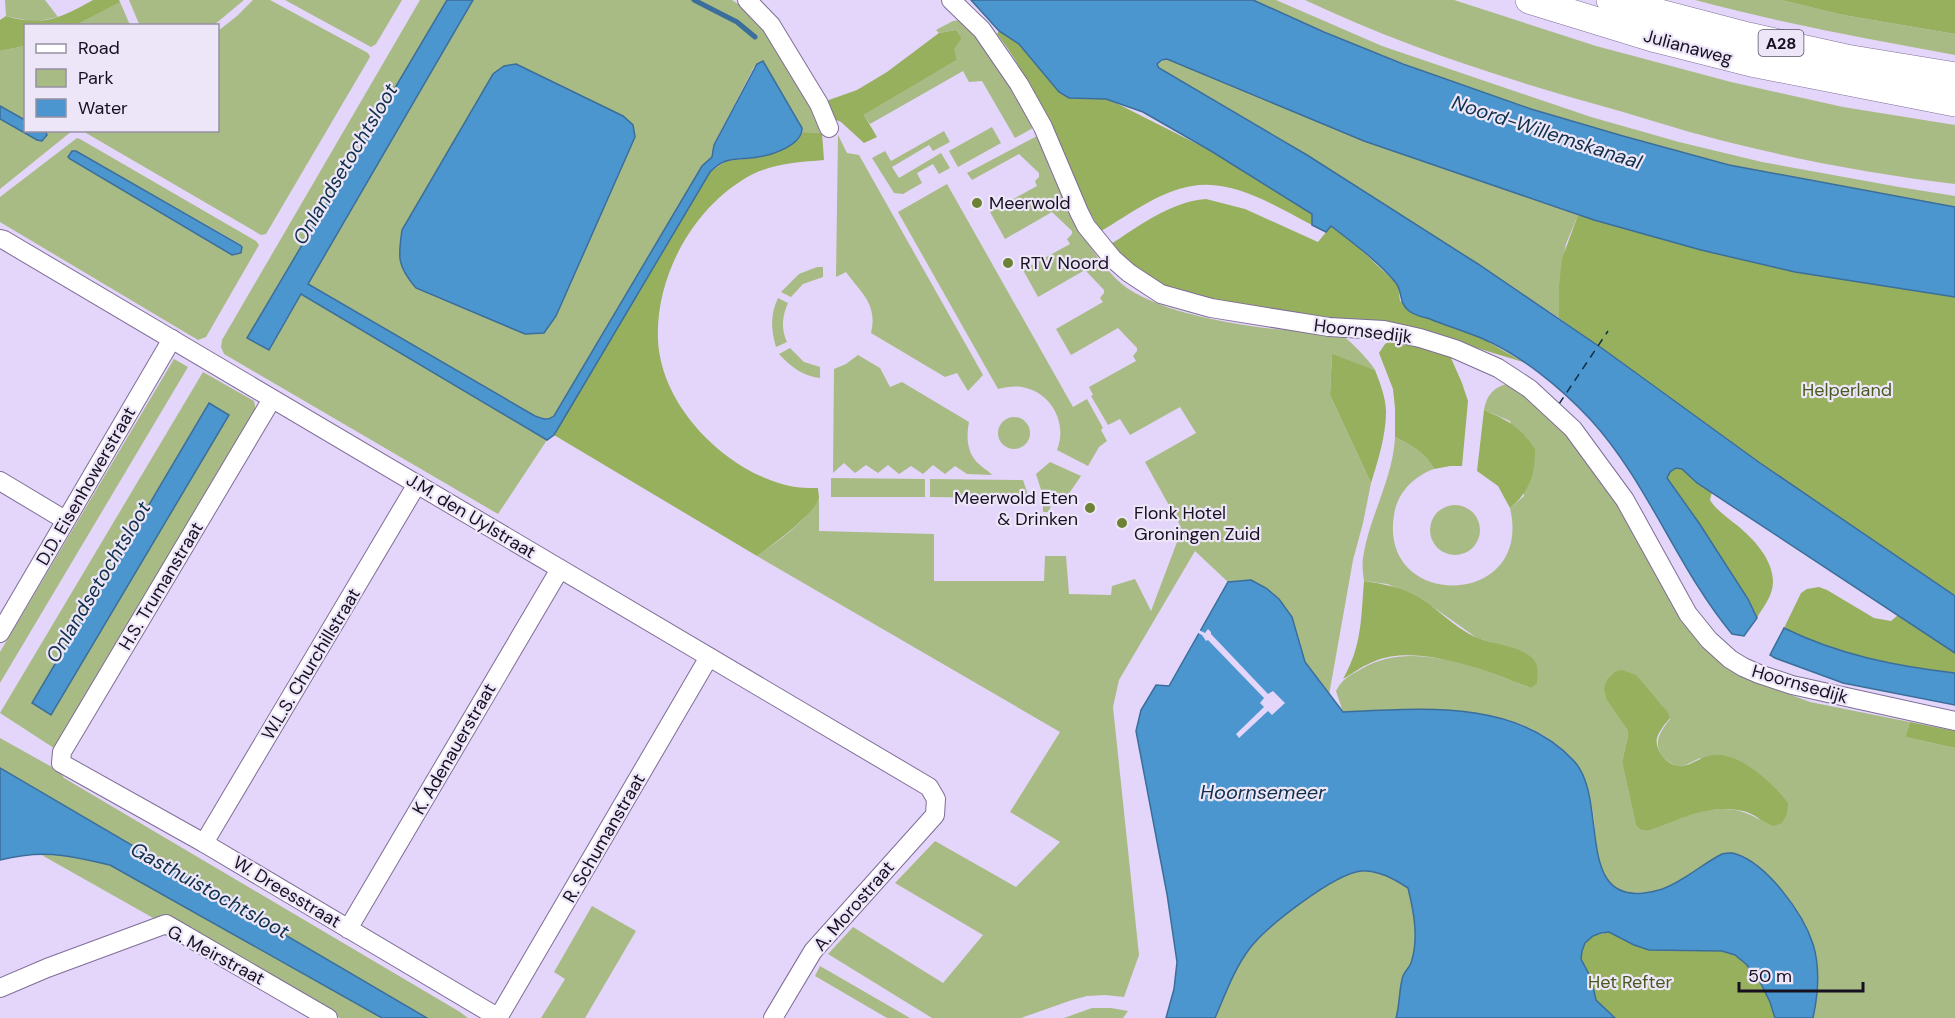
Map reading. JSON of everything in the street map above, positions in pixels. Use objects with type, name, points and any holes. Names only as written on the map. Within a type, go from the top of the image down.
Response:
[{"type":"highway","name":"Julianaweg","points":[[1529,0],[1656,39],[1751,63],[1955,103]]},
{"type":"highway","name":"Julianaweg","points":[[1610,0],[1748,36],[1846,58],[1955,76]]},
{"type":"street","points":[[747,0],[771,25],[819,104],[829,128]]},
{"type":"street","name":"Hoornsedijk","points":[[951,0],[982,30],[1019,84],[1042,127],[1086,226],[1113,260],[1129,273],[1161,294],[1211,308],[1329,327],[1384,330],[1455,349],[1498,368],[1530,388],[1573,429],[1625,500],[1688,614],[1709,640],[1731,659],[1743,667],[1792,686],[1955,721]]},
{"type":"street","name":"J.M. den Uylstraat","points":[[0,239],[929,787],[936,799]]},
{"type":"street","name":"D.D. Eisenhowerstraat","points":[[0,633],[172,339]]},
{"type":"street","name":"H.S. Trumanstraat","points":[[73,769],[61,763],[62,752],[272,399]]},
{"type":"street","points":[[0,482],[65,520]]},
{"type":"street","name":"W.L.S. Churchillstraat","points":[[204,843],[417,484]]},
{"type":"street","name":"K. Adenauerstraat","points":[[348,929],[560,569]]},
{"type":"street","name":"R. Schumanstraat","points":[[499,1018],[710,657]]},
{"type":"street","name":"W. Dreesstraat","points":[[73,769],[204,843],[499,1018]]},
{"type":"street","name":"A. Morostraat","points":[[773,1018],[813,951],[935,815],[936,799]]},
{"type":"street","name":"G. Meirstraat","points":[[0,988],[166,924],[327,1018]]},
{"type":"green space","points":[[5,0],[45,0],[58,17],[34,22],[6,16]]},
{"type":"green space","points":[[93,0],[119,0],[120,2],[78,24],[24,24],[24,46],[0,51],[0,20],[6,16],[42,21],[71,12]]},
{"type":"green space","points":[[129,0],[244,0],[215,24],[139,24]]},
{"type":"green space","points":[[253,0],[270,0],[368,53],[370,57],[266,234],[261,235],[86,133],[219,132],[219,30]]},
{"type":"green space","points":[[285,0],[402,0],[376,44],[371,47]]},
{"type":"green space","points":[[420,0],[447,0],[248,338],[269,350],[301,294],[547,440],[498,514],[224,354],[221,347],[222,340]]},
{"type":"green space","points":[[473,0],[732,0],[758,17],[820,121],[822,133],[803,132],[763,62],[754,67],[714,144],[712,157],[702,166],[554,416],[549,419],[535,416],[307,284]],"holes":[[[635,136],[556,316],[544,333]]]},
{"type":"green space","points":[[1253,0],[1276,0],[1382,46],[1591,117],[1762,162],[1955,196],[1955,207],[1749,170],[1607,132],[1487,94],[1369,50]]},
{"type":"green space","points":[[1305,0],[1454,0],[1596,46],[1731,82],[1843,107],[1955,125],[1955,184],[1818,162],[1763,151],[1688,131],[1454,60],[1416,47]]},
{"type":"green space","points":[[1695,0],[1781,0],[1843,15],[1955,34],[1955,55],[1857,37]]},
{"type":"green space","points":[[1781,0],[1955,0],[1955,34],[1843,15]]},
{"type":"green space","points":[[119,2],[130,24],[78,24]]},
{"type":"green space","points":[[959,20],[968,25],[1009,81],[1033,128],[1015,138],[982,81],[969,82],[963,71],[870,124],[864,115],[957,60],[953,49],[962,38],[956,30],[939,33],[936,30]]},
{"type":"green space","points":[[956,30],[962,38],[954,49],[957,60],[864,115],[877,137],[864,143],[841,122],[834,119],[826,101],[857,90],[887,72],[939,33]]},
{"type":"green space","points":[[999,31],[1019,44],[1059,92],[1069,98],[1106,99],[1211,151],[1312,214],[1312,225],[1254,196],[1223,186],[1207,185],[1192,186],[1168,193],[1101,231],[1087,207],[1027,81],[997,34]]},
{"type":"green space","points":[[24,46],[24,119],[0,106],[0,51]]},
{"type":"green space","points":[[1167,59],[1364,141],[1578,215],[1566,244],[1559,284],[1559,318],[1361,190],[1159,68],[1157,64]]},
{"type":"green space","points":[[0,119],[42,141],[45,139],[46,132],[71,132],[0,189]]},
{"type":"green space","points":[[992,127],[1001,143],[958,167],[949,151]]},
{"type":"green space","points":[[944,131],[950,142],[933,151],[929,145],[892,167],[899,178],[941,153],[950,168],[939,174],[933,164],[917,173],[922,183],[903,194],[894,193],[872,158],[885,151],[891,161]]},
{"type":"green space","points":[[803,132],[822,133],[824,160],[762,170],[732,187],[713,203],[683,244],[671,267],[663,291],[659,315],[658,340],[662,364],[670,388],[683,410],[699,430],[717,448],[760,476],[791,486],[818,488],[819,498],[810,512],[757,556],[554,435],[710,172],[726,161],[762,157],[799,139]]},
{"type":"green space","points":[[838,135],[847,153],[859,155],[983,375],[968,391],[957,373],[945,377],[871,333],[872,314],[867,300],[846,272],[836,277]]},
{"type":"green space","points":[[1037,136],[1053,175],[1086,239],[1099,259],[1127,288],[1161,305],[1225,322],[1340,334],[1359,350],[1375,370],[1332,355],[1330,395],[1371,483],[1353,560],[1329,695],[1305,662],[1292,617],[1251,580],[1228,582],[1195,551],[1119,680],[1113,707],[1139,955],[1124,997],[1087,996],[1021,1018],[932,1018],[828,954],[853,927],[943,983],[983,935],[895,883],[935,841],[1016,887],[1060,842],[1010,812],[1060,732],[757,556],[799,523],[819,499],[819,531],[934,534],[934,581],[1044,581],[1045,556],[1066,556],[1069,594],[1111,595],[1112,586],[1135,579],[1151,611],[1177,542],[1170,539],[1181,527],[1145,462],[1196,433],[1180,407],[1130,435],[1120,419],[1108,425],[1091,396],[1093,395],[1089,387],[1136,361],[1133,356],[1137,348],[1118,328],[1071,355],[1056,329],[1103,302],[1100,298],[1104,290],[1085,270],[1038,297],[1023,270],[1070,244],[1067,239],[1072,231],[1052,212],[1005,239],[990,212],[1037,186],[1035,181],[1039,177],[1039,173],[1019,154],[972,180],[967,173]]},
{"type":"green space","points":[[77,138],[256,241],[259,245],[206,337],[198,340],[0,222],[0,197]],"holes":[[[76,151],[240,244],[231,255],[70,159],[68,157]]]},
{"type":"green space","points":[[947,184],[1073,407],[1087,399],[1103,428],[1101,430],[1107,441],[1099,447],[1088,466],[1057,450],[1060,440],[1058,420],[1049,402],[1041,395],[1022,387],[998,389],[898,212]]},
{"type":"green space","points":[[1206,199],[1245,209],[1318,242],[1331,226],[1358,247],[1398,285],[1400,301],[1483,339],[1523,362],[1431,334],[1264,312],[1209,300],[1148,281],[1108,246],[1167,210],[1192,201]]},
{"type":"green space","name":"Helperland","points":[[1578,215],[1701,250],[1955,297],[1955,596],[1760,463],[1559,318],[1562,259]]},
{"type":"green space","points":[[823,267],[823,277],[803,284],[791,297],[781,292],[799,274]]},
{"type":"green space","points":[[778,298],[788,303],[783,322],[787,342],[776,347],[772,322]]},
{"type":"green space","points":[[1390,341],[1443,352],[1451,358],[1468,401],[1462,466],[1434,469],[1422,454],[1395,437],[1393,389],[1379,353]]},
{"type":"green space","points":[[790,348],[804,362],[820,367],[820,378],[798,370],[779,354]]},
{"type":"green space","points":[[1332,354],[1375,370],[1382,391],[1386,407],[1385,430],[1371,483],[1330,395]]},
{"type":"green space","points":[[858,355],[880,368],[890,387],[902,382],[969,422],[968,440],[972,456],[992,475],[967,474],[955,466],[945,474],[933,465],[923,474],[911,466],[899,474],[888,465],[878,473],[866,465],[855,473],[844,463],[833,473],[834,369]]},
{"type":"green space","points":[[174,359],[188,367],[0,683],[0,652]]},
{"type":"green space","points":[[203,372],[254,401],[256,411],[57,750],[0,713]],"holes":[[[210,404],[228,416],[50,714],[32,703]]]},
{"type":"green space","points":[[1510,383],[1553,415],[1596,468],[1676,603],[1770,687],[1810,702],[1910,722],[1905,737],[1955,748],[1955,1018],[1813,1018],[1817,972],[1807,932],[1786,897],[1755,863],[1684,879],[1663,889],[1650,892],[1634,893],[1619,890],[1610,884],[1600,865],[1591,803],[1577,765],[1552,741],[1526,726],[1497,717],[1466,712],[1403,710],[1343,712],[1336,691],[1344,680],[1363,668],[1383,660],[1403,656],[1447,660],[1531,688],[1517,650],[1477,638],[1419,597],[1387,584],[1364,581],[1363,572],[1366,543],[1386,483],[1395,437],[1422,454],[1434,469],[1420,476],[1408,486],[1399,500],[1394,515],[1395,546],[1409,569],[1430,582],[1455,585],[1480,580],[1500,565],[1511,541],[1510,508],[1524,496],[1510,421],[1484,410],[1492,392]],"holes":[[[1614,672],[1654,696],[1665,710],[1670,719],[1658,740],[1662,756],[1676,766],[1688,764],[1700,758],[1760,820],[1746,813],[1718,809],[1690,815],[1648,831],[1641,830],[1636,824],[1622,762],[1628,736],[1627,729],[1605,689],[1607,679]]]},
{"type":"green space","points":[[1484,410],[1513,425],[1535,449],[1530,482],[1517,502],[1510,508],[1498,486],[1477,471]]},
{"type":"green space","points":[[1014,417],[1026,421],[1030,433],[1026,445],[1014,449],[1002,445],[998,433],[1002,421]]},
{"type":"green space","points":[[1050,462],[1081,476],[1061,505],[1051,505],[1049,512],[1043,512],[1043,496],[1036,474]]},
{"type":"green space","points":[[1676,468],[1682,469],[1697,483],[1712,492],[1710,500],[1713,504],[1745,532],[1765,555],[1773,583],[1770,596],[1757,618],[1748,599],[1667,478]]},
{"type":"green space","points":[[831,478],[925,479],[925,497],[831,497]]},
{"type":"green space","points":[[930,479],[1023,480],[1028,495],[1021,495],[1020,498],[930,497]]},
{"type":"green space","points":[[1450,505],[1460,505],[1473,512],[1480,525],[1480,535],[1473,548],[1460,555],[1450,555],[1441,551],[1434,544],[1430,535],[1430,525],[1434,516],[1441,509]]},
{"type":"green space","points":[[1364,581],[1391,586],[1411,593],[1470,634],[1525,653],[1534,660],[1537,666],[1537,683],[1531,688],[1454,662],[1412,655],[1393,656],[1375,661],[1343,679],[1357,643]]},
{"type":"green space","points":[[1819,587],[1874,618],[1891,621],[1898,615],[1955,653],[1955,673],[1848,654],[1814,643],[1784,628],[1801,593],[1807,589]]},
{"type":"green space","points":[[1622,670],[1636,675],[1667,711],[1670,718],[1659,733],[1657,743],[1660,753],[1668,761],[1682,766],[1707,756],[1719,755],[1744,763],[1769,782],[1788,803],[1787,814],[1782,823],[1773,826],[1747,812],[1718,809],[1694,814],[1648,831],[1641,830],[1636,825],[1622,762],[1628,736],[1627,729],[1607,700],[1604,689],[1607,679],[1614,672]]},
{"type":"green space","points":[[1910,722],[1955,731],[1955,748],[1905,737]]},
{"type":"green space","points":[[0,738],[59,771],[64,778],[468,1018],[427,1018],[0,768]]},
{"type":"green space","points":[[38,853],[64,854],[110,865],[382,1018],[340,1018],[183,926],[155,919]]},
{"type":"green space","points":[[1361,871],[1384,874],[1408,888],[1414,916],[1415,945],[1411,963],[1402,980],[1396,1018],[1215,1018],[1233,976],[1250,947],[1287,912],[1339,877]]},
{"type":"green space","points":[[592,906],[636,931],[585,1018],[541,1018],[565,979],[554,972]]},
{"type":"green space","name":"Het Refter","points":[[1609,932],[1649,950],[1722,951],[1735,955],[1746,964],[1760,982],[1775,1018],[1615,1018],[1596,1000],[1591,978],[1581,959],[1585,943],[1593,936]]},
{"type":"green space","points":[[820,966],[910,1018],[887,1018],[815,976]]},
{"type":"green space","points":[[1092,1008],[1128,1011],[1123,1018],[1064,1018]]},
{"type":"water","points":[[447,0],[473,0],[308,284],[543,419],[554,416],[702,166],[712,157],[714,145],[757,64],[763,61],[802,128],[798,139],[786,148],[764,156],[726,161],[710,172],[554,435],[547,440],[301,294],[269,350],[247,338]]},
{"type":"water","name":"Noord-Willemskanaal","points":[[971,0],[1253,0],[1403,64],[1531,109],[1729,165],[1955,207],[1955,297],[1795,272],[1701,250],[1594,220],[1364,141],[1167,59],[1157,64],[1159,68],[1307,155],[1478,264],[1603,349],[1760,463],[1955,596],[1955,653],[1697,483],[1682,469],[1676,468],[1667,478],[1748,599],[1757,618],[1744,636],[1732,634],[1695,581],[1629,470],[1590,419],[1553,384],[1511,353],[1496,345],[1411,312],[1403,304],[1396,283],[1356,246],[1331,226],[1326,232],[1312,225],[1312,214],[1211,151],[1143,112],[1106,99],[1069,98],[1059,92],[1019,44],[999,31]]},
{"type":"water","points":[[516,64],[623,116],[633,125],[635,137],[556,316],[544,333],[525,334],[416,288],[405,273],[400,261],[402,230],[493,74],[504,66]]},
{"type":"water","points":[[0,106],[24,119],[24,132],[46,132],[47,135],[42,141],[37,140],[0,119]]},
{"type":"water","points":[[72,151],[76,151],[240,245],[241,253],[232,255],[70,159],[68,157]]},
{"type":"water","points":[[209,403],[229,415],[51,715],[32,703]]},
{"type":"water","name":"Hoornsemeer","points":[[1251,580],[1266,588],[1279,599],[1292,617],[1305,662],[1343,712],[1435,710],[1466,712],[1496,717],[1524,726],[1551,741],[1574,761],[1585,779],[1597,850],[1603,871],[1613,886],[1631,893],[1659,890],[1675,883],[1714,858],[1727,853],[1748,859],[1760,868],[1792,905],[1813,944],[1818,981],[1813,1018],[1775,1018],[1760,982],[1746,964],[1735,955],[1722,951],[1649,950],[1609,932],[1593,936],[1585,943],[1581,959],[1591,978],[1596,1000],[1615,1018],[1396,1018],[1402,980],[1411,963],[1415,945],[1414,916],[1408,888],[1392,878],[1374,872],[1361,871],[1349,874],[1318,891],[1259,938],[1239,965],[1215,1018],[1166,1018],[1174,989],[1177,962],[1167,894],[1136,731],[1141,710],[1156,685],[1169,686],[1228,582]]},
{"type":"water","points":[[1784,628],[1825,645],[1868,658],[1955,673],[1955,705],[1843,683],[1775,658],[1770,655]]},
{"type":"water","points":[[0,768],[427,1018],[382,1018],[110,865],[80,858],[43,854],[0,860]]},
{"type":"pier","points":[[1208,629],[1268,694],[1273,691],[1285,703],[1272,715],[1268,711],[1239,738],[1236,734],[1264,707],[1260,703],[1264,698],[1208,640],[1206,641],[1198,633],[1199,630],[1205,633]]},
{"type":"waterway","points":[[694,0],[737,22],[755,37]]},
{"type":"ferry route","points":[[1559,404],[1608,331]]},
{"type":"place","name":"Meerwold","points":[[977,203]]},
{"type":"place","name":"RTV Noord","points":[[1008,263]]},
{"type":"place","name":"Meerwold Eten & Drinken","points":[[1090,508]]},
{"type":"place","name":"Flonk Hotel Groningen Zuid","points":[[1122,523]]},
{"type":"water label","name":"Onlandsetochtsloot","points":[[345,164]]},
{"type":"water label","name":"Onlandsetochtsloot","points":[[98,582]]},
{"type":"water label","name":"Gasthuistochtsloot","points":[[210,890]]}]
